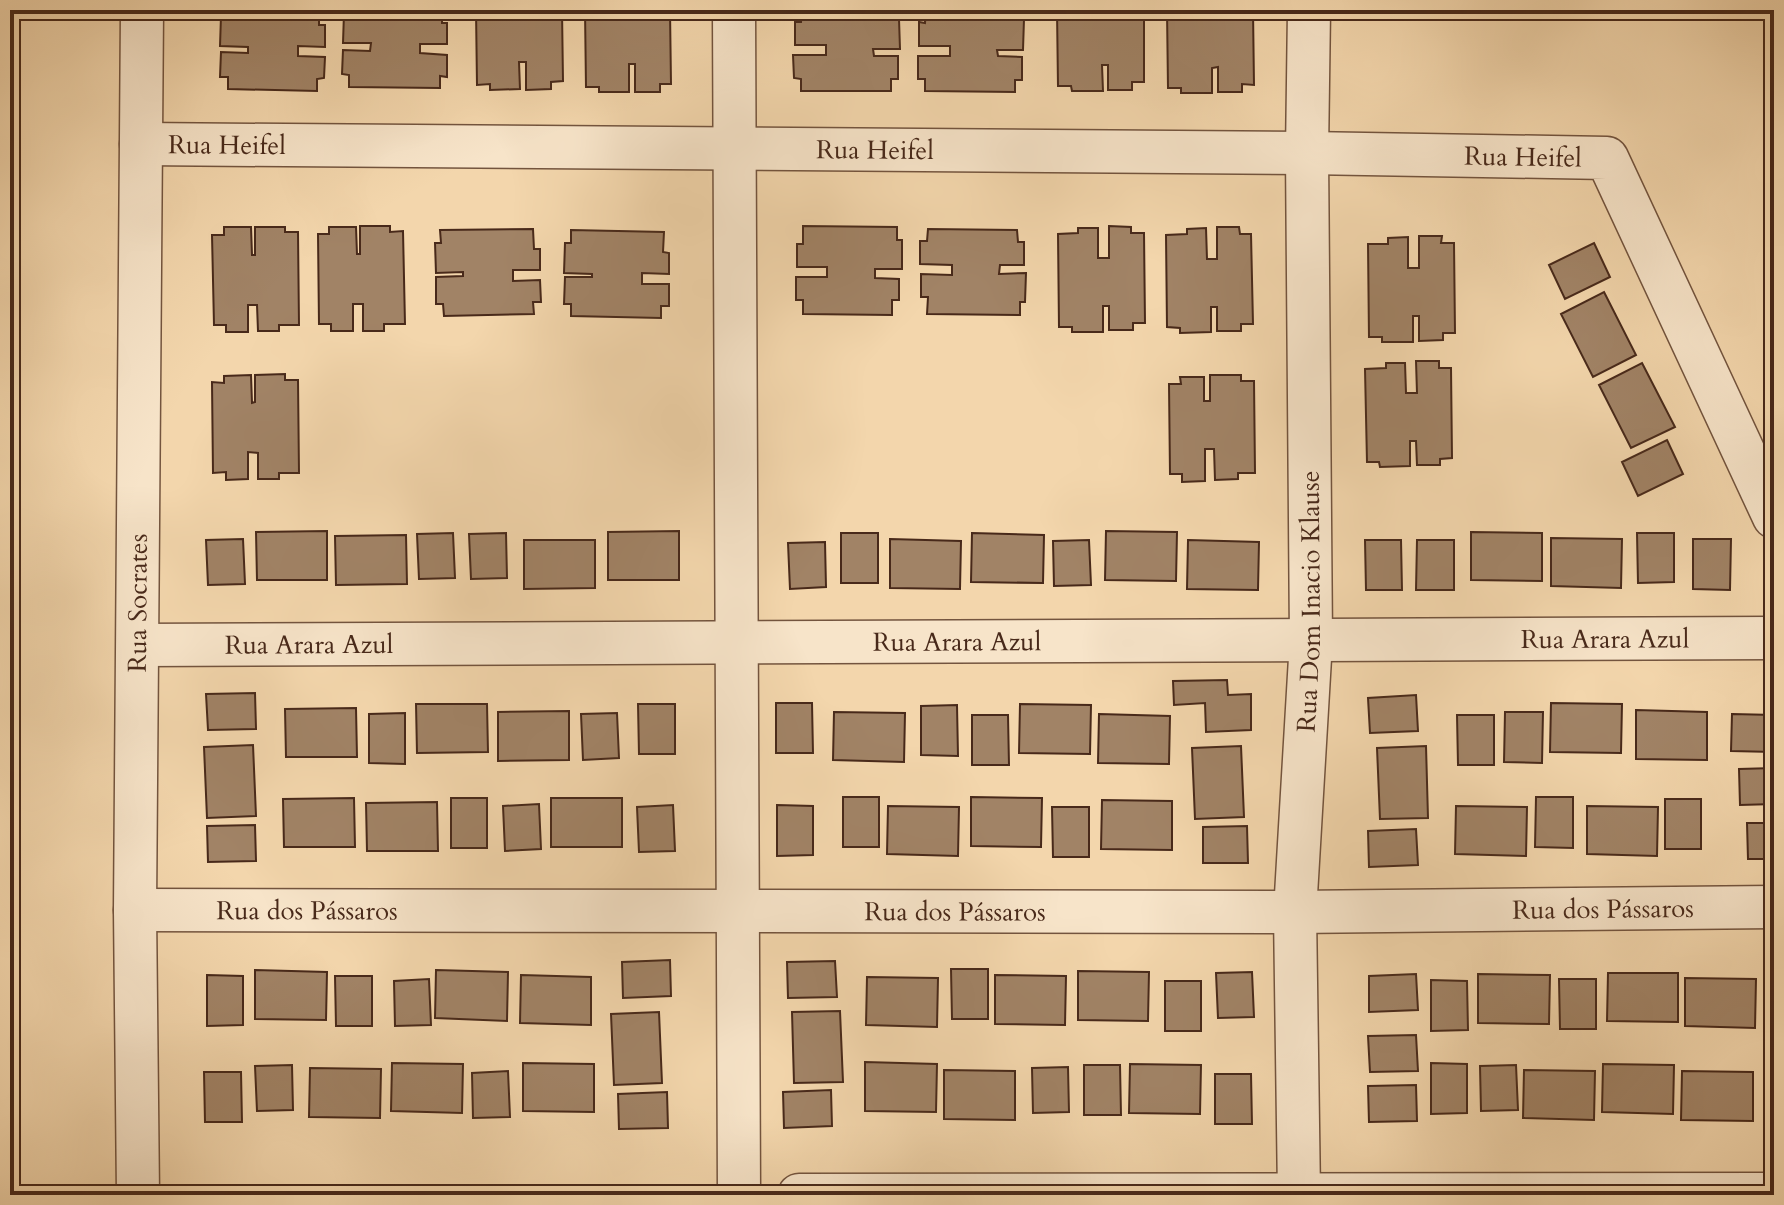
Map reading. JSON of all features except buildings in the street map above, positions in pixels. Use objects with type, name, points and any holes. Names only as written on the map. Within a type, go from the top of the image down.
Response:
[{"type":"street","name":"Rua Socrates","points":[[138,1195],[135,910],[142,10]]},
{"type":"street","points":[[734,10],[739,1195]]},
{"type":"street","name":"Rua Dom Inacio Klause","points":[[1299,1194],[1295,912],[1311,641],[1307,153],[1309,10]]},
{"type":"street","name":"Rua Heifel","points":[[141,144],[1607,158],[1774,517]]},
{"type":"street","name":"Rua Arara Azul","points":[[139,645],[1774,638]]},
{"type":"street","name":"Rua dos Pássaros","points":[[135,910],[1295,912],[1774,907]]},
{"type":"street","points":[[799,1195],[1774,1194]]}]
